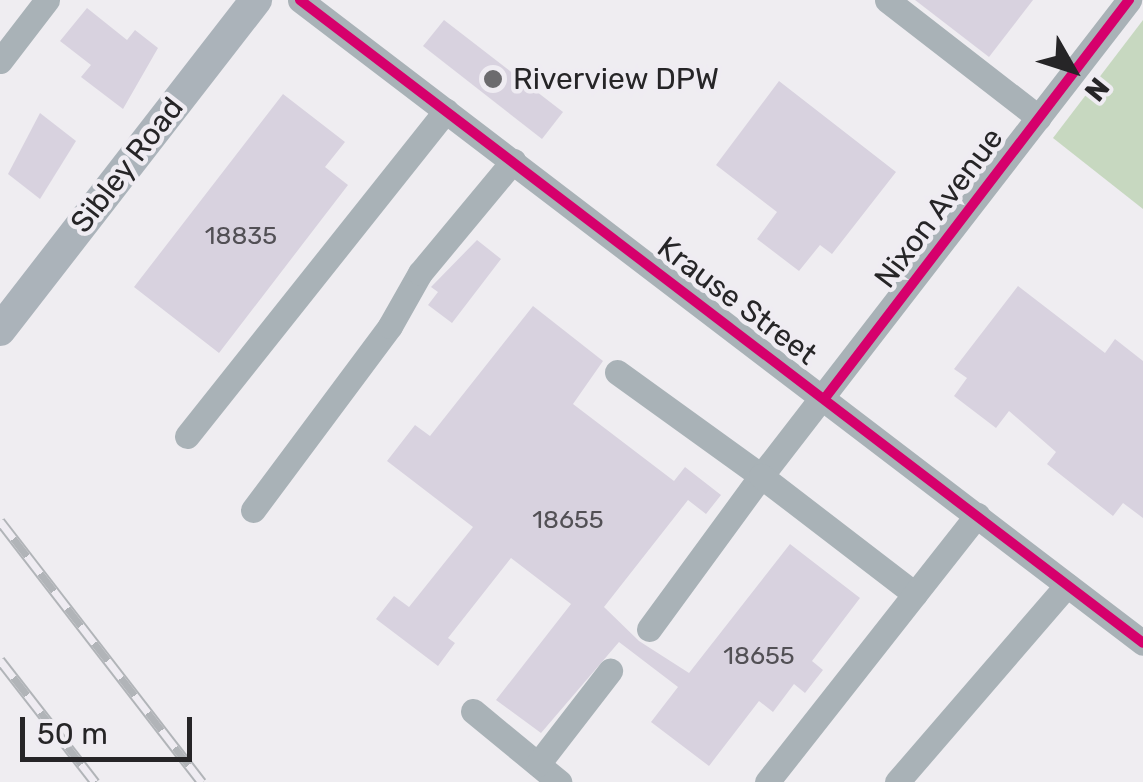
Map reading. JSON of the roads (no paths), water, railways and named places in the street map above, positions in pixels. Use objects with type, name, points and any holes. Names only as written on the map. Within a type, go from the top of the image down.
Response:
[{"type":"main road","name":"Sibley Road","points":[[0,330],[256,0]]},
{"type":"street","points":[[0,61],[46,0]]},
{"type":"street","name":"Krause Street","points":[[300,0],[1143,643]]},
{"type":"street","points":[[887,0],[1040,118]]},
{"type":"street","name":"Nixon Avenue","points":[[649,628],[761,476],[1040,118],[1120,3]]},
{"type":"street","points":[[187,436],[446,110]]},
{"type":"street","points":[[253,510],[420,273],[513,162]]},
{"type":"street","points":[[617,372],[914,594]]},
{"type":"street","points":[[768,782],[977,515]]},
{"type":"street","points":[[896,782],[1068,585]]},
{"type":"street","points":[[538,764],[610,671]]},
{"type":"street","points":[[473,711],[560,782]]},
{"type":"railway","points":[[0,521],[202,782]]},
{"type":"railway","points":[[0,660],[95,782]]},
{"type":"place","name":"Riverview DPW","points":[[493,79]]}]
